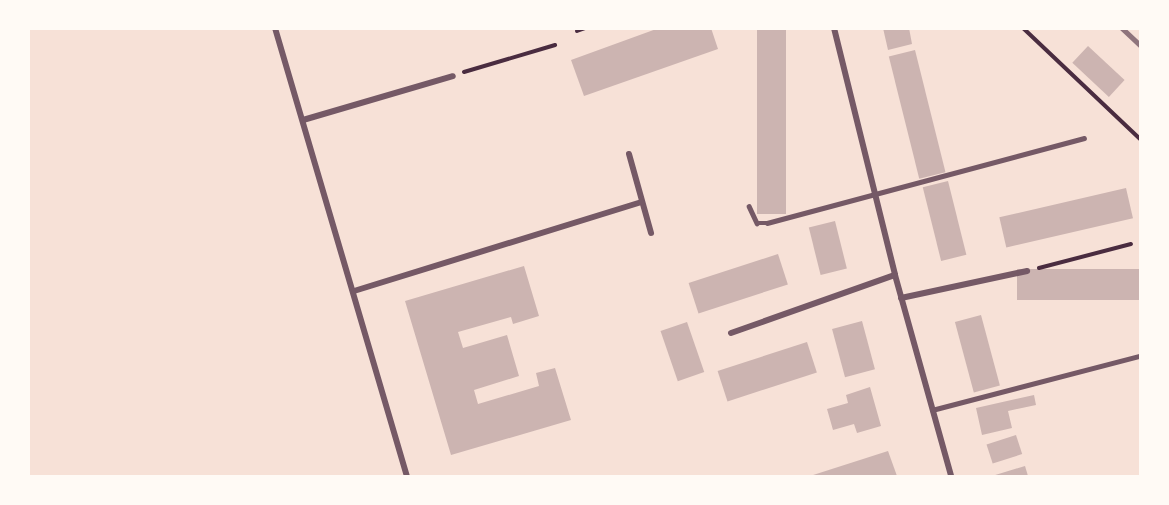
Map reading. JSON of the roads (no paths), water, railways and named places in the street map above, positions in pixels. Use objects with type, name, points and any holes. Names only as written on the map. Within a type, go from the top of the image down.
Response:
[{"type":"street","points":[[275,28],[407,477]]},
{"type":"street","points":[[834,28],[895,275],[951,477]]},
{"type":"street","points":[[303,120],[453,76]]},
{"type":"street","points":[[629,154],[651,233]]},
{"type":"street","points":[[354,291],[642,202]]},
{"type":"street","points":[[901,298],[1027,271]]},
{"type":"street","points":[[731,333],[895,275]]},
{"type":"lane","points":[[749,206],[757,223],[767,223],[874,192],[1084,138]]},
{"type":"lane","points":[[932,410],[1140,356]]},
{"type":"railway","points":[[1122,28],[1140,45]]}]
